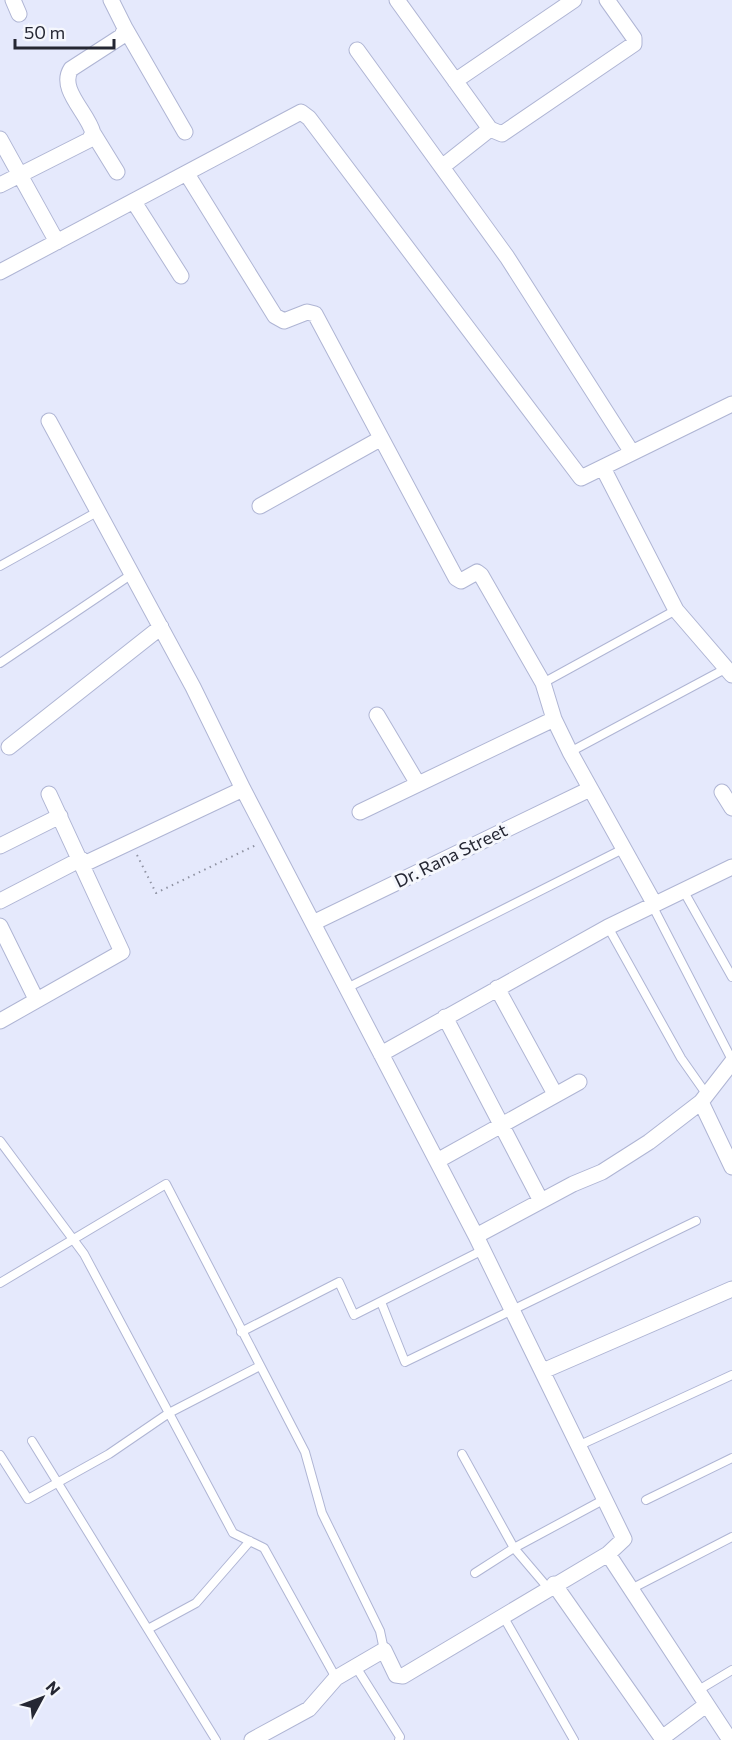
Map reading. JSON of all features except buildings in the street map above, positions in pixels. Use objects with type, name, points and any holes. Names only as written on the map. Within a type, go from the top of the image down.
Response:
[{"type":"street","points":[[13,0],[19,14]]},
{"type":"street","points":[[111,0],[185,132]]},
{"type":"street","points":[[397,0],[490,129],[502,134],[630,49],[634,44],[634,38],[607,0]]},
{"type":"street","points":[[455,81],[573,0]]},
{"type":"street","points":[[117,172],[93,133],[91,124],[67,84],[66,77],[71,69],[122,36],[125,28]]},
{"type":"street","points":[[357,50],[507,257],[631,451]]},
{"type":"street","points":[[0,272],[301,112],[309,118],[578,475],[586,478],[631,451],[732,404]]},
{"type":"street","points":[[442,166],[490,129]]},
{"type":"street","points":[[0,185],[89,140],[93,133]]},
{"type":"street","points":[[0,139],[57,242]]},
{"type":"street","points":[[187,174],[275,316],[284,321],[307,312],[315,314],[456,578],[461,581],[477,572],[481,574],[543,683],[554,719],[570,752],[625,848],[653,904]]},
{"type":"street","points":[[134,202],[181,276]]},
{"type":"street","points":[[49,421],[161,627],[480,1243],[624,1539],[608,1554],[403,1676],[396,1674],[384,1650],[336,1678],[309,1709],[252,1740]]},
{"type":"street","points":[[260,506],[380,439]]},
{"type":"street","points":[[603,468],[676,610],[729,672]]},
{"type":"street","points":[[9,747],[161,627]]},
{"type":"street","points":[[377,715],[418,784]]},
{"type":"street","points":[[360,812],[554,719]]},
{"type":"street","points":[[0,901],[82,861],[130,842],[243,789]]},
{"type":"street","name":"Dr. Rana Street","points":[[313,923],[590,789]]},
{"type":"street","points":[[722,792],[732,808]]},
{"type":"street","points":[[0,1021],[122,952],[82,861],[49,794]]},
{"type":"street","points":[[0,846],[60,816]]},
{"type":"street","points":[[381,1054],[608,927],[732,867]]},
{"type":"street","points":[[0,926],[36,999]]},
{"type":"street","points":[[497,988],[555,1094]]},
{"type":"street","points":[[444,1017],[541,1201]]},
{"type":"street","points":[[480,1243],[541,1201],[602,1172],[649,1142],[704,1099],[732,1061]]},
{"type":"street","points":[[436,1161],[579,1082]]},
{"type":"street","points":[[704,1099],[732,1167]]},
{"type":"street","points":[[543,1371],[732,1289]]},
{"type":"street","points":[[608,1554],[629,1590],[730,1740]]},
{"type":"street","points":[[551,1586],[661,1739],[706,1705]]},
{"type":"lane","points":[[0,566],[97,512]]},
{"type":"lane","points":[[0,663],[132,574]]},
{"type":"lane","points":[[543,683],[676,610]]},
{"type":"lane","points":[[570,752],[729,672]]},
{"type":"lane","points":[[346,988],[625,848]]},
{"type":"lane","points":[[684,890],[732,977]]},
{"type":"lane","points":[[653,904],[732,1061]]},
{"type":"lane","points":[[608,927],[704,1099]]},
{"type":"lane","points":[[0,1141],[84,1254],[233,1533],[264,1548],[336,1678]]},
{"type":"lane","points":[[0,1283],[74,1241],[166,1184],[305,1452],[322,1513],[380,1631],[384,1650]]},
{"type":"lane","points":[[381,1302],[405,1362],[512,1308],[696,1221]]},
{"type":"lane","points":[[242,1332],[339,1282],[354,1315],[381,1302],[480,1243]]},
{"type":"lane","points":[[0,1455],[28,1499],[109,1454],[169,1413],[260,1366]]},
{"type":"lane","points":[[580,1445],[732,1375]]},
{"type":"lane","points":[[32,1441],[216,1740]]},
{"type":"lane","points":[[462,1454],[514,1548],[551,1586]]},
{"type":"lane","points":[[646,1500],[732,1458]]},
{"type":"lane","points":[[475,1573],[514,1548],[605,1499]]},
{"type":"lane","points":[[629,1590],[732,1537]]},
{"type":"lane","points":[[148,1629],[196,1603],[250,1541]]},
{"type":"lane","points":[[503,1616],[573,1740]]},
{"type":"lane","points":[[356,1667],[400,1737],[399,1740]]},
{"type":"lane","points":[[696,1691],[732,1670]]},
{"type":"path","points":[[130,842],[156,893],[269,838]]}]
